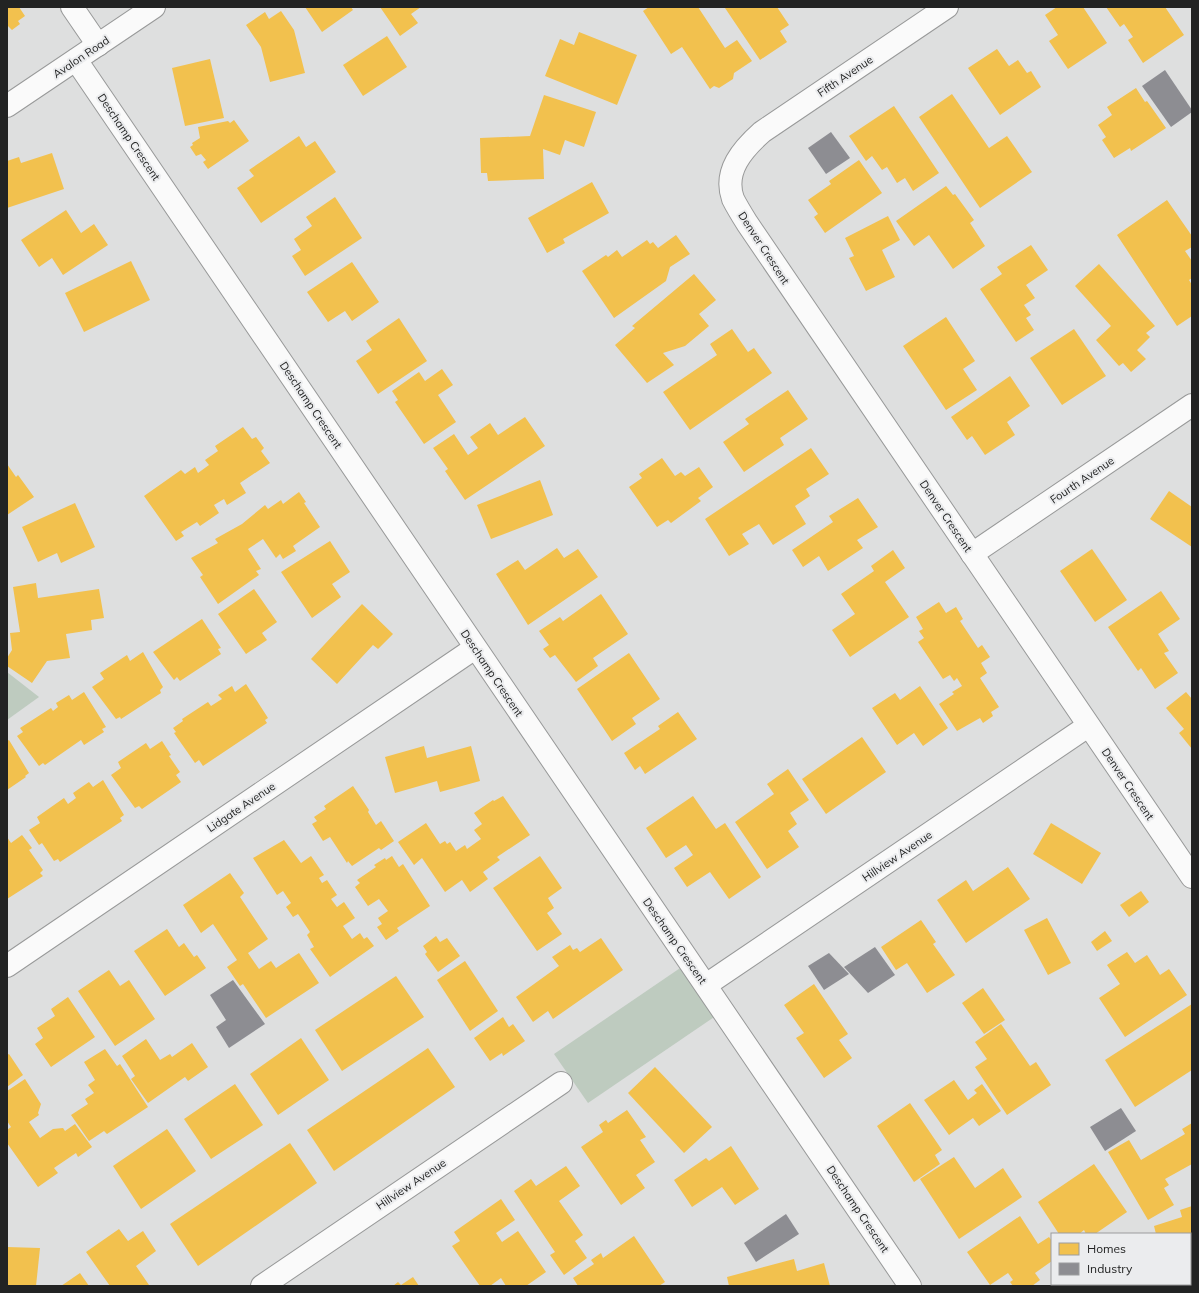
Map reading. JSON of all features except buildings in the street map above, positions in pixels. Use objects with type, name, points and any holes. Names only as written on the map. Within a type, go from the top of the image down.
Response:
[{"type":"street","points":[[72,7],[98,45]]},
{"type":"street","name":"Avalon Road","points":[[7,106],[154,7]]},
{"type":"street","name":"Fifth Avenue","points":[[745,147],[762,132],[947,7]]},
{"type":"street","name":"Deschamp Crescent","points":[[76,60],[910,1286]]},
{"type":"street","name":"Denver Crescent","points":[[745,147],[734,167],[731,187],[734,199],[747,224],[1192,877]]},
{"type":"street","name":"Fourth Avenue","points":[[972,554],[1192,405]]},
{"type":"street","name":"Lidgate Avenue","points":[[7,966],[475,648]]},
{"type":"street","name":"Hillview Avenue","points":[[706,986],[1088,726]]},
{"type":"street","name":"Hillview Avenue","points":[[262,1286],[561,1083]]},
{"type":"green space","points":[[7,672],[39,697],[7,720]]},
{"type":"green space","points":[[689,962],[723,1011],[588,1103],[554,1054]]},
{"type":"green space","points":[[1160,1285],[1161,1286],[1053,1286]]}]
